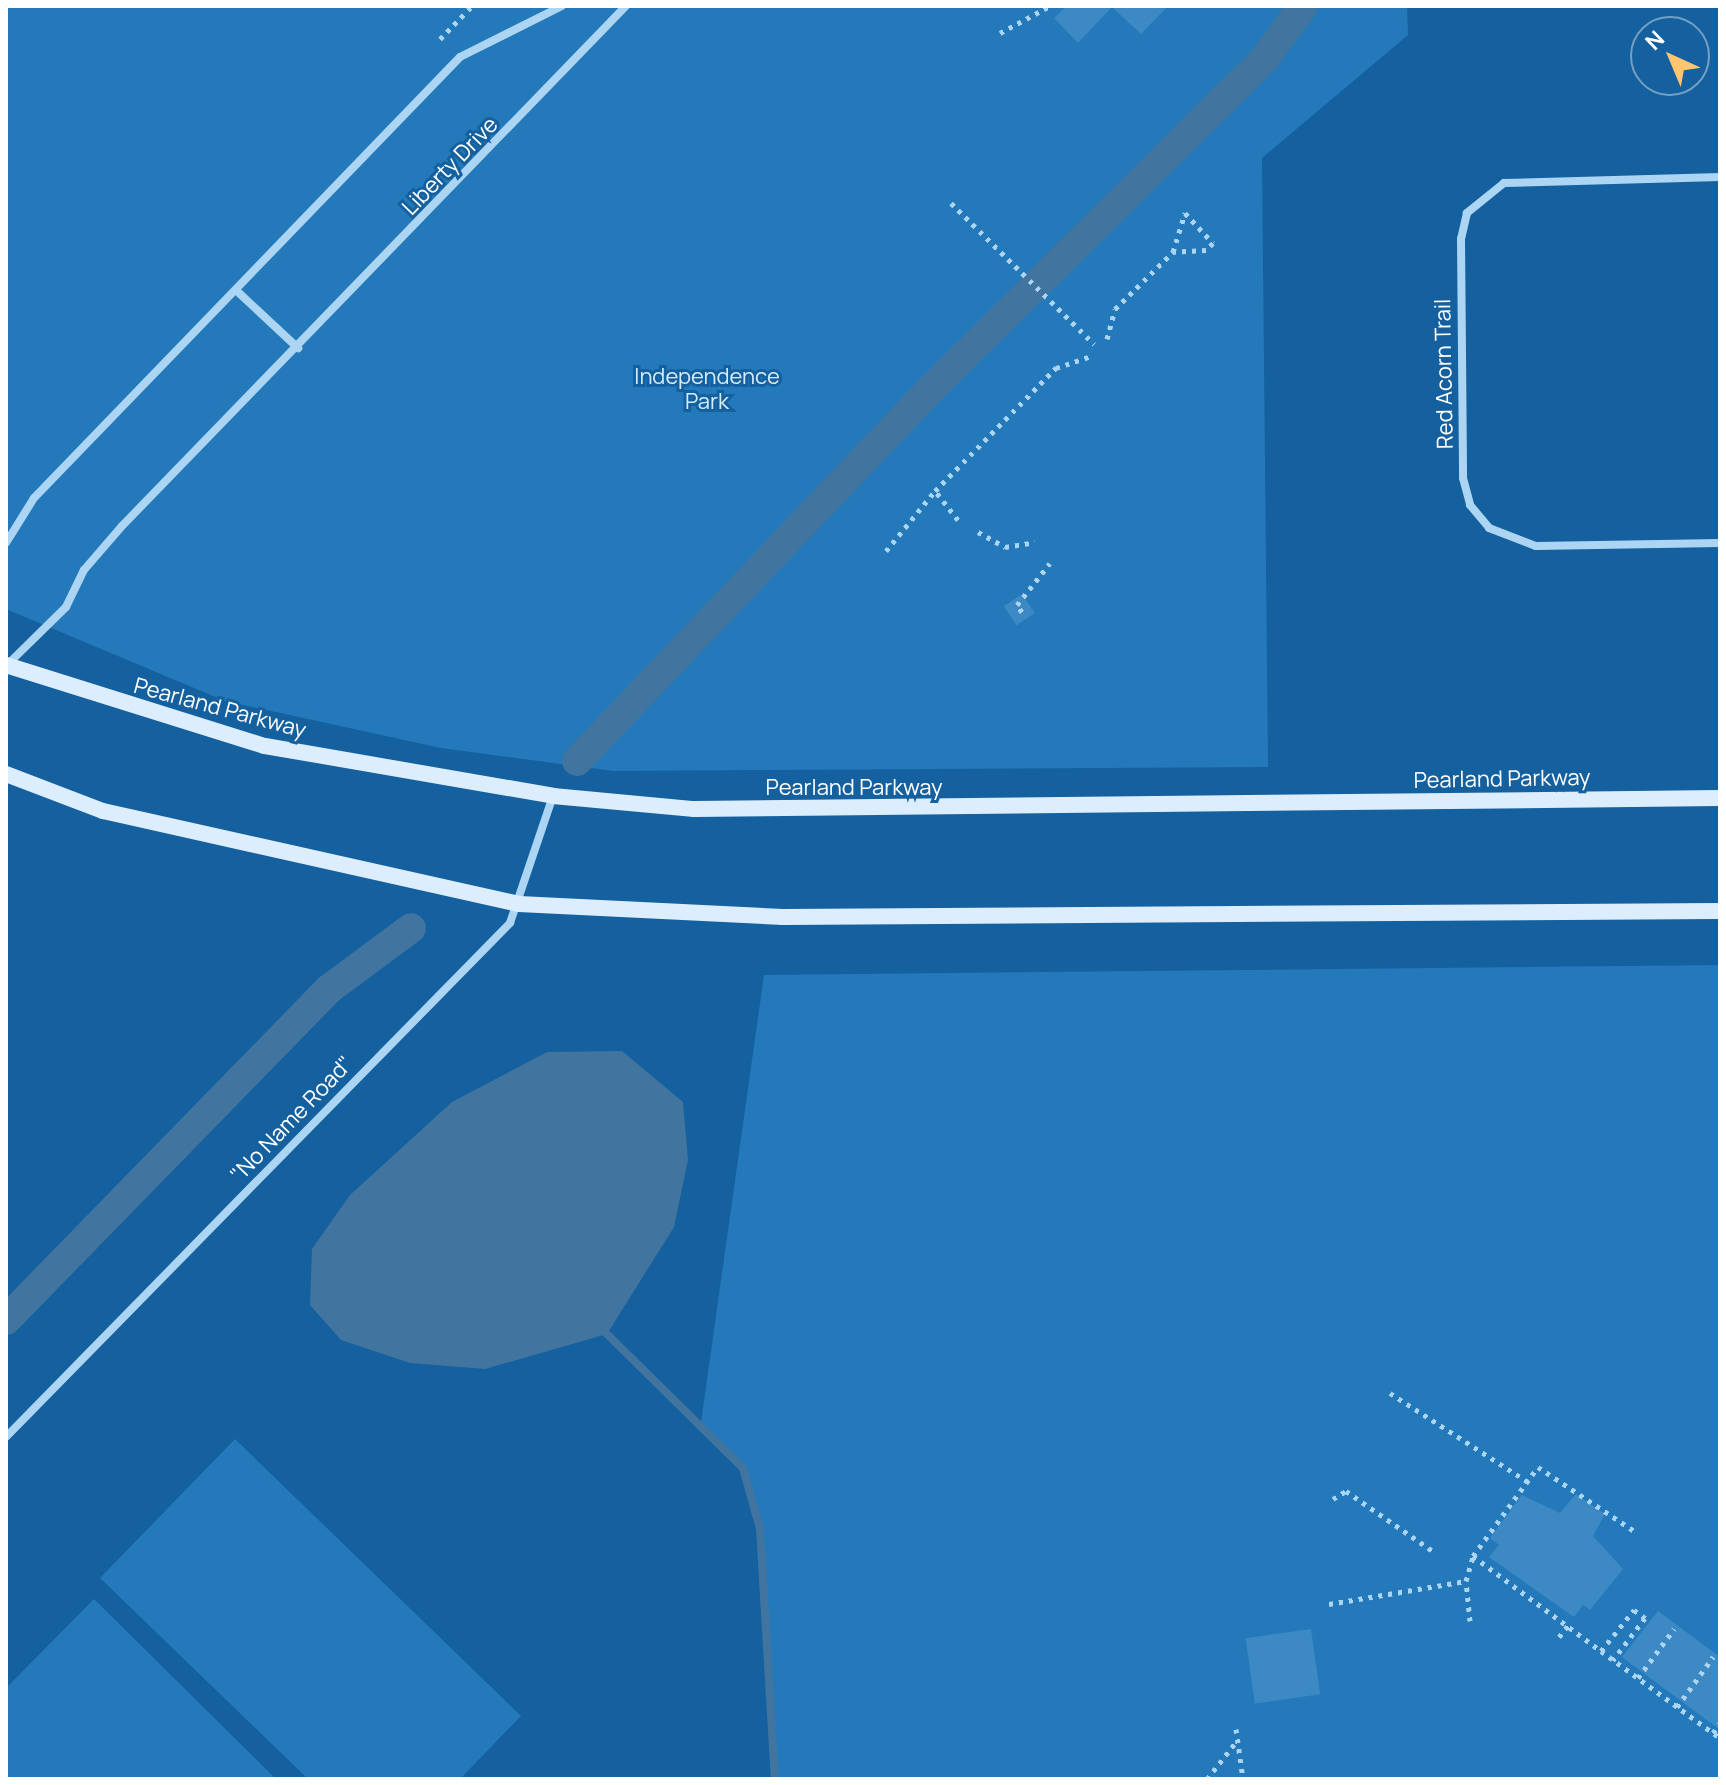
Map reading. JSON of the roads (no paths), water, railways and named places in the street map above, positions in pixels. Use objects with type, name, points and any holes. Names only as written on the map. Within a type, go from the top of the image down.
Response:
[{"type":"main road","name":"Pearland Parkway","points":[[6,664],[265,746],[553,796],[694,809],[906,811],[1720,798]]},
{"type":"main road","points":[[6,774],[103,811],[519,904],[783,917],[1720,911]]},
{"type":"street","points":[[6,543],[16,522],[239,293],[460,57],[562,6]]},
{"type":"street","name":"Liberty Drive","points":[[6,664],[66,607],[84,570],[626,6]]},
{"type":"street","name":"Red Acorn Trail","points":[[1720,177],[1530,179],[1504,183],[1467,213],[1461,239],[1463,478],[1470,505],[1489,528],[1536,546],[1720,543]]},
{"type":"street","points":[[239,293],[298,348]]},
{"type":"street","name":"\"No Name Road\"","points":[[6,1437],[510,923],[519,904],[553,796]]},
{"type":"waterway","points":[[577,761],[928,392],[1265,58],[1303,6]]},
{"type":"waterway","points":[[6,1320],[329,989],[411,928]]},
{"type":"waterway","points":[[607,1334],[743,1468],[760,1529],[775,1779]]},
{"type":"park label","name":"Independence Park","points":[[707,388]]}]
